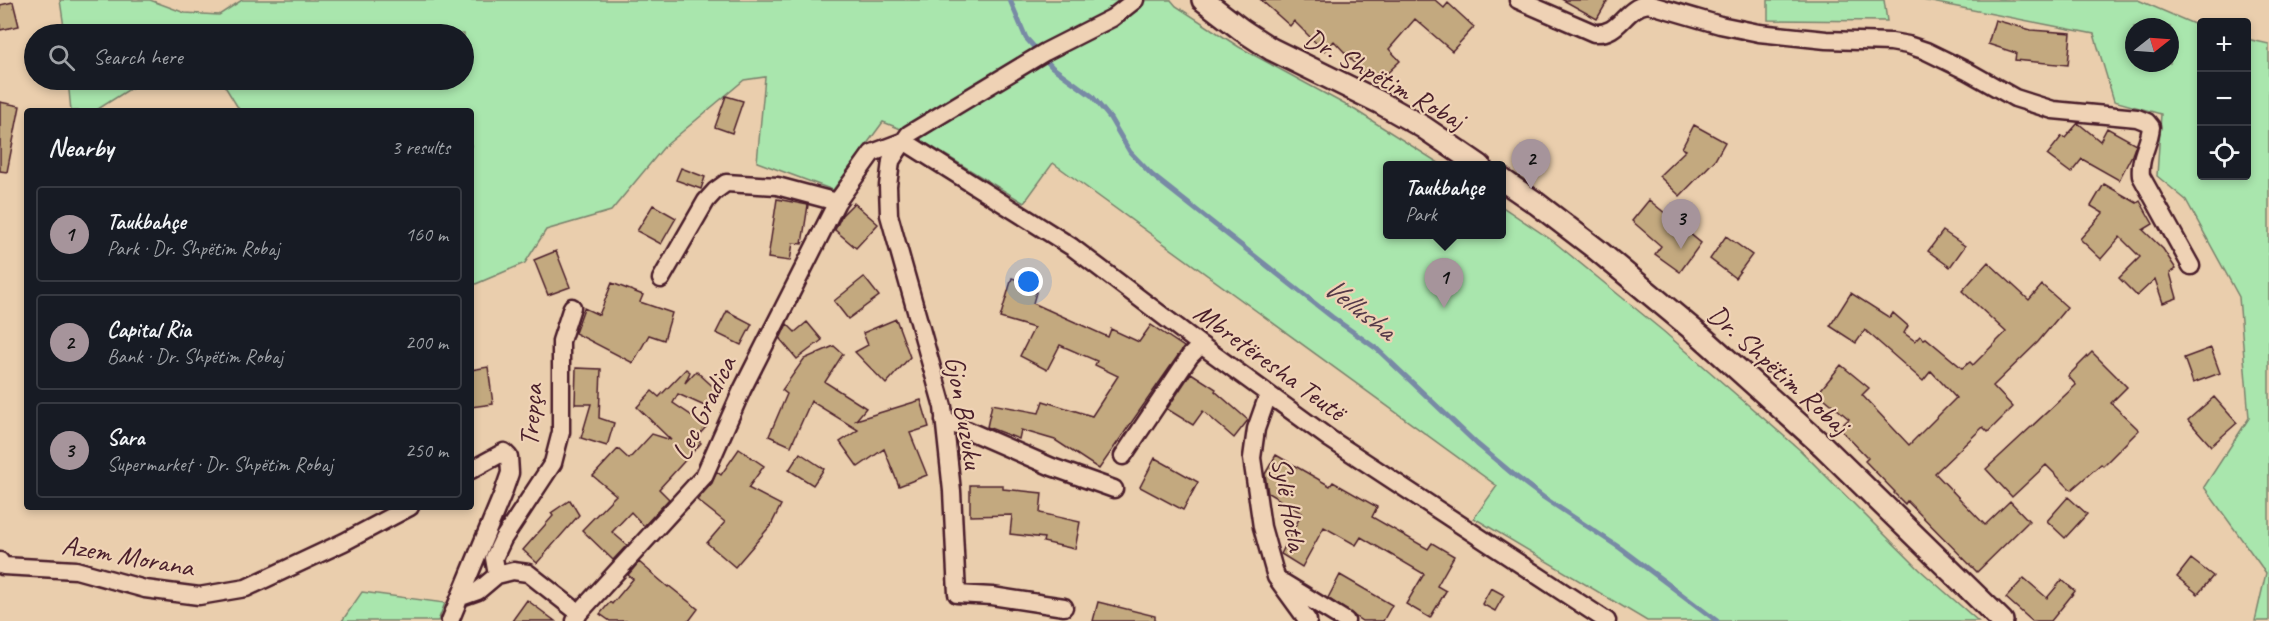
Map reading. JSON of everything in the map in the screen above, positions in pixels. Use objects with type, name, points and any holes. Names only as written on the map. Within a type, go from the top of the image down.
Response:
[{"type":"street","name":"Lec Gradica","points":[[577,617],[704,476],[747,380],[837,202],[872,153],[904,141],[909,134],[1055,47],[1112,18],[1135,0]]},
{"type":"street","name":"Dr. Shpëtim Robaj","points":[[1203,0],[1271,49],[1379,102],[1423,127],[1474,161]]},
{"type":"street","points":[[1518,0],[1594,33],[1604,34],[1614,29],[1639,5],[1648,4],[1759,33],[1826,40],[1891,42],[1926,51],[1967,70],[2015,98],[2053,110],[2137,118],[2147,122],[2151,127],[2140,163],[2141,176],[2191,266]]},
{"type":"street","name":"Mbretëresha Teutë","points":[[904,141],[1072,247],[1330,439],[1607,621]]},
{"type":"street","name":"Gjon Buzuku","points":[[904,141],[891,160],[888,186],[889,215],[943,406],[952,491],[957,594],[992,596],[1064,607]]},
{"type":"street","points":[[662,279],[706,201],[726,183],[777,186],[837,202]]},
{"type":"street","name":"Dr. Shpëtim Robaj","points":[[1506,183],[1536,202],[1596,249],[1703,338],[1823,446],[2002,621]]},
{"type":"street","name":"Trepça","points":[[496,575],[494,558],[502,539],[554,463],[561,432],[561,341],[572,307]]},
{"type":"street","points":[[1123,456],[1190,356],[1201,345]]},
{"type":"street","name":"Sylë Hotla","points":[[1268,395],[1256,429],[1252,458],[1262,527],[1276,578],[1346,621]]},
{"type":"street","points":[[944,420],[1052,467],[1114,489]]},
{"type":"street","points":[[450,621],[503,493],[510,473],[509,457],[504,452],[474,468]]},
{"type":"street","name":"Azem Morana","points":[[0,561],[3,566],[76,570],[145,589],[199,596],[246,588],[344,542],[404,510]]},
{"type":"street","points":[[460,597],[478,591],[496,575],[513,571],[528,573],[577,617]]},
{"type":"street","points":[[1276,578],[1308,621]]},
{"type":"green space","points":[[60,0],[150,0],[185,13],[219,15],[242,0],[1171,0],[1176,6],[1239,47],[1355,110],[1436,161],[1383,161],[1383,239],[1506,239],[1506,209],[1553,241],[1663,331],[1800,450],[1920,570],[1978,621],[1647,621],[1474,518],[1497,486],[1053,163],[1024,203],[906,131],[883,122],[833,190],[757,162],[765,77],[744,80],[664,147],[611,211],[546,230],[525,263],[474,285],[474,108],[238,108],[227,90],[474,90],[474,24],[64,24]]},
{"type":"green space","points":[[1768,0],[1884,0],[1887,21],[1768,20]]},
{"type":"green space","points":[[1922,0],[2138,0],[2197,25],[2197,180],[2251,180],[2251,40],[2269,44],[2269,621],[2255,621],[2266,573],[2204,487],[2249,418],[2239,297],[2186,200],[2157,176],[2161,114],[2114,101],[2094,34]]},
{"type":"green space","points":[[69,90],[128,90],[100,108],[71,108]]},
{"type":"green space","points":[[362,592],[445,603],[438,621],[342,621]]},
{"type":"building","points":[[1261,0],[1435,0],[1444,8],[1448,3],[1474,27],[1452,51],[1415,19],[1389,49],[1400,61],[1379,81],[1369,69],[1364,73],[1334,41],[1324,51],[1294,21],[1290,26]]},
{"type":"building","points":[[1563,0],[1608,0],[1597,19]]},
{"type":"building","points":[[13,2],[19,26],[0,30],[0,5]]},
{"type":"building","points":[[1995,20],[2031,30],[2071,33],[2068,65],[2015,60],[2016,53],[1988,44]]},
{"type":"building","points":[[726,96],[743,101],[732,133],[715,127]]},
{"type":"building","points":[[0,102],[20,106],[7,172],[0,171]]},
{"type":"building","points":[[2078,123],[2100,141],[2107,128],[2136,144],[2119,180],[2082,159],[2071,173],[2047,155],[2062,136],[2065,138]]},
{"type":"building","points":[[1694,125],[1725,142],[1715,160],[1680,196],[1659,176],[1686,150],[1682,148]]},
{"type":"building","points":[[681,168],[705,177],[701,189],[676,180]]},
{"type":"building","points":[[2104,184],[2137,203],[2140,201],[2153,224],[2143,230],[2163,249],[2176,269],[2170,273],[2177,298],[2163,303],[2155,279],[2137,296],[2119,278],[2140,257],[2120,237],[2101,259],[2080,239],[2103,213],[2091,206]]},
{"type":"building","points":[[777,199],[808,205],[802,244],[793,243],[790,261],[768,258]]},
{"type":"building","points":[[1649,200],[1701,243],[1680,272],[1655,254],[1661,246],[1632,221]]},
{"type":"building","points":[[854,203],[878,224],[856,248],[835,230],[842,215]]},
{"type":"building","points":[[653,205],[676,218],[661,244],[637,231]]},
{"type":"building","points":[[1943,231],[1965,246],[1950,267],[1928,251]]},
{"type":"building","points":[[1726,236],[1752,255],[1735,278],[1710,259]]},
{"type":"building","points":[[556,251],[570,287],[548,295],[534,260]]},
{"type":"building","points":[[1988,262],[2029,300],[2042,285],[2067,307],[2038,342],[1993,386],[2013,407],[1988,432],[1983,427],[1935,473],[1985,525],[2010,501],[2029,521],[1977,572],[1907,501],[1905,504],[1865,461],[1868,458],[1839,428],[1849,419],[1818,393],[1841,365],[1869,388],[1862,395],[1909,445],[1956,398],[1931,371],[1923,381],[1865,330],[1856,343],[1830,326],[1851,293],[1890,318],[1893,313],[1908,326],[1904,333],[1915,341],[1920,336],[1926,338],[1962,368],[1970,362],[1973,365],[2006,332],[1962,291]]},
{"type":"building","points":[[864,277],[879,296],[848,319],[834,301]]},
{"type":"building","points":[[1012,278],[1038,286],[1033,303],[1108,337],[1111,329],[1139,342],[1151,325],[1184,347],[1099,469],[1055,440],[1021,430],[1019,439],[987,427],[992,404],[1039,413],[1043,401],[1092,416],[1118,376],[1095,365],[1097,361],[1060,345],[1047,370],[1020,356],[1034,328],[1000,318]]},
{"type":"building","points":[[612,283],[643,295],[640,302],[672,313],[664,340],[649,335],[633,363],[575,333],[584,308],[599,315]]},
{"type":"building","points":[[727,311],[752,324],[741,345],[716,333]]},
{"type":"building","points":[[896,319],[910,357],[886,384],[855,352],[868,345],[863,333]]},
{"type":"building","points":[[807,322],[822,340],[797,359],[780,339],[787,324],[795,332]]},
{"type":"building","points":[[834,346],[843,354],[825,382],[866,408],[856,420],[921,400],[929,427],[910,433],[927,475],[899,486],[884,449],[858,467],[840,442],[858,430],[811,401],[791,446],[769,436],[787,394],[782,390],[804,359]]},
{"type":"building","points":[[2211,348],[2220,373],[2193,383],[2184,358]]},
{"type":"building","points":[[2092,352],[2127,387],[2111,403],[2139,430],[2103,466],[2101,464],[2071,490],[2046,465],[2012,497],[1986,469],[2076,385],[2068,376]]},
{"type":"building","points":[[488,367],[493,404],[474,407],[474,369]]},
{"type":"building","points":[[576,368],[601,369],[599,418],[614,423],[607,446],[581,438],[591,404],[575,404]]},
{"type":"building","points":[[686,369],[690,372],[685,383],[696,371],[720,393],[709,408],[678,394],[673,403],[707,426],[696,438],[701,443],[659,489],[669,499],[644,526],[631,512],[612,532],[627,545],[613,560],[582,530],[616,495],[593,476],[618,449],[629,459],[652,434],[671,440],[637,407],[652,391],[659,397]]},
{"type":"building","points":[[1191,373],[1216,389],[1215,391],[1248,420],[1234,438],[1203,411],[1193,425],[1167,409]]},
{"type":"building","points":[[2214,397],[2237,423],[2211,446],[2188,420]]},
{"type":"building","points":[[739,449],[764,466],[748,488],[781,505],[771,525],[735,567],[707,543],[725,522],[697,500],[712,483],[717,472],[721,475]]},
{"type":"building","points":[[800,453],[824,469],[813,485],[789,470]]},
{"type":"building","points":[[1276,455],[1330,486],[1333,482],[1377,507],[1372,517],[1428,549],[1432,543],[1454,556],[1437,586],[1446,591],[1430,618],[1406,604],[1424,574],[1361,537],[1356,545],[1324,527],[1302,567],[1281,554],[1302,513],[1268,493],[1265,474]]},
{"type":"building","points":[[1155,458],[1198,482],[1183,510],[1140,487]]},
{"type":"building","points":[[970,485],[1003,485],[1003,489],[1042,493],[1040,513],[1080,522],[1075,549],[1043,542],[1044,538],[1010,534],[1012,515],[970,516]]},
{"type":"building","points":[[2068,497],[2087,514],[2065,538],[2047,521]]},
{"type":"building","points":[[570,500],[579,515],[537,563],[523,550],[553,516],[551,513]]},
{"type":"building","points":[[2191,559],[2213,576],[2198,594],[2177,577]]},
{"type":"building","points":[[639,562],[698,609],[689,621],[610,621],[600,614],[610,602],[612,604],[633,579],[628,575]]},
{"type":"building","points":[[1340,575],[1392,605],[1383,621],[1362,621],[1328,598]]},
{"type":"building","points":[[2024,578],[2047,598],[2062,580],[2075,591],[2051,621],[2032,621],[2006,598]]},
{"type":"building","points":[[1491,588],[1504,595],[1495,611],[1482,604]]},
{"type":"building","points":[[527,600],[555,621],[512,621]]},
{"type":"building","points":[[1098,602],[1155,616],[1155,621],[1093,621]]},
{"type":"waterway","name":"Vellusha","points":[[1010,0],[1026,38],[1052,67],[1092,96],[1110,118],[1130,152],[1152,175],[1332,317],[1377,349],[1477,444],[1514,475],[1620,548],[1717,621]]},
{"type":"place","name":"Capital Ria","points":[[1531,189]]},
{"type":"place","name":"Sara","points":[[1681,249]]},
{"type":"place","name":"Taukbahçe","points":[[1444,308]]}]
